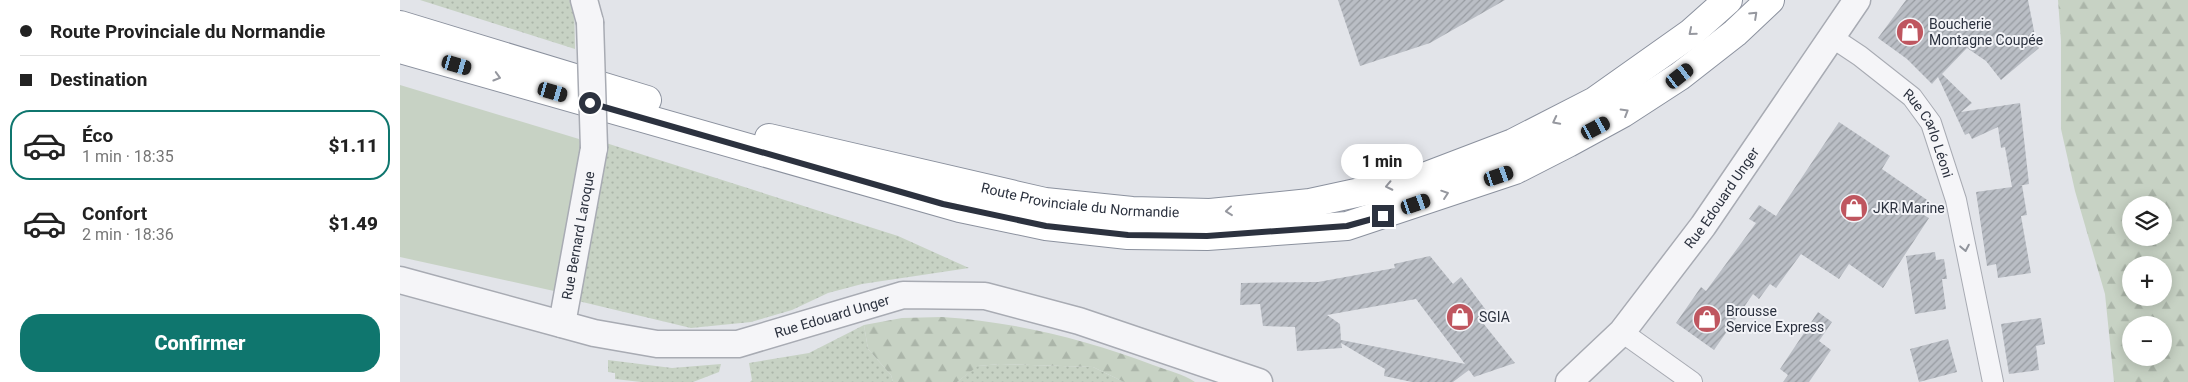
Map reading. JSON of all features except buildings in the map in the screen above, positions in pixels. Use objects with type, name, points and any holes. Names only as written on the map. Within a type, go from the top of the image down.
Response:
[{"type":"highway","name":"Route Provinciale du Normandie","points":[[400,24],[770,138],[799,145],[1045,202],[1132,211],[1210,213],[1310,203],[1416,180],[1512,143],[1595,101],[1691,33],[1728,0]]},
{"type":"highway","name":"Route Provinciale du Normandie","points":[[400,49],[804,166],[960,208],[1046,226],[1128,235],[1207,236],[1347,226],[1383,216],[1515,170],[1623,113],[1680,76],[1735,33],[1770,0]]},
{"type":"street","name":"Rue Edouard Unger","points":[[1569,382],[1622,332],[1703,226],[1833,38],[1857,0]]},
{"type":"street","name":"Rue Bernard Laroque","points":[[562,324],[594,148],[587,11]]},
{"type":"street","name":"Rue Carlo Léoni","points":[[1833,38],[1895,83],[1920,108],[1937,139],[1956,200],[1992,382]]},
{"type":"street","name":"Rue Edouard Unger","points":[[400,280],[594,333],[656,344],[718,346],[738,344],[903,295],[985,296],[1079,320],[1259,382]]},
{"type":"street","points":[[1622,332],[1692,382]]},
{"type":"green space","points":[[420,0],[574,0],[575,49]]},
{"type":"green space","points":[[2058,0],[2188,0],[2188,382],[2114,382],[2105,294],[2075,191],[2061,129],[2061,41]]},
{"type":"green space","points":[[400,85],[579,139],[587,158],[554,291],[400,257]]},
{"type":"green space","points":[[606,143],[898,236],[969,268],[862,284],[828,293],[792,310],[751,322],[691,328],[574,300]]},
{"type":"green space","points":[[942,317],[996,323],[1049,333],[1102,347],[1175,372],[1195,382],[1124,382],[1093,367],[1000,364],[978,366],[957,382],[893,382],[891,375],[868,349],[864,325],[902,318]]},
{"type":"green space","points":[[864,325],[868,349],[891,375],[893,382],[750,382],[752,380],[749,363],[809,353]]},
{"type":"green space","points":[[608,360],[672,368],[721,364],[719,372],[693,382],[641,382],[615,379],[615,373],[608,372]]},
{"type":"green space","points":[[1000,364],[1093,367],[1124,382],[957,382],[977,366]]},
{"type":"place","name":"Boucherie Montagne Coupée","points":[[1910,32]]},
{"type":"place","name":"JKR Marine","points":[[1854,208]]},
{"type":"place","name":"SGIA","points":[[1460,317]]},
{"type":"place","name":"Brousse Service Express","points":[[1707,319]]},
{"type":"route","points":[[590,103],[804,166],[943,204],[1046,226],[1128,235],[1207,236],[1347,226],[1383,216]]}]
